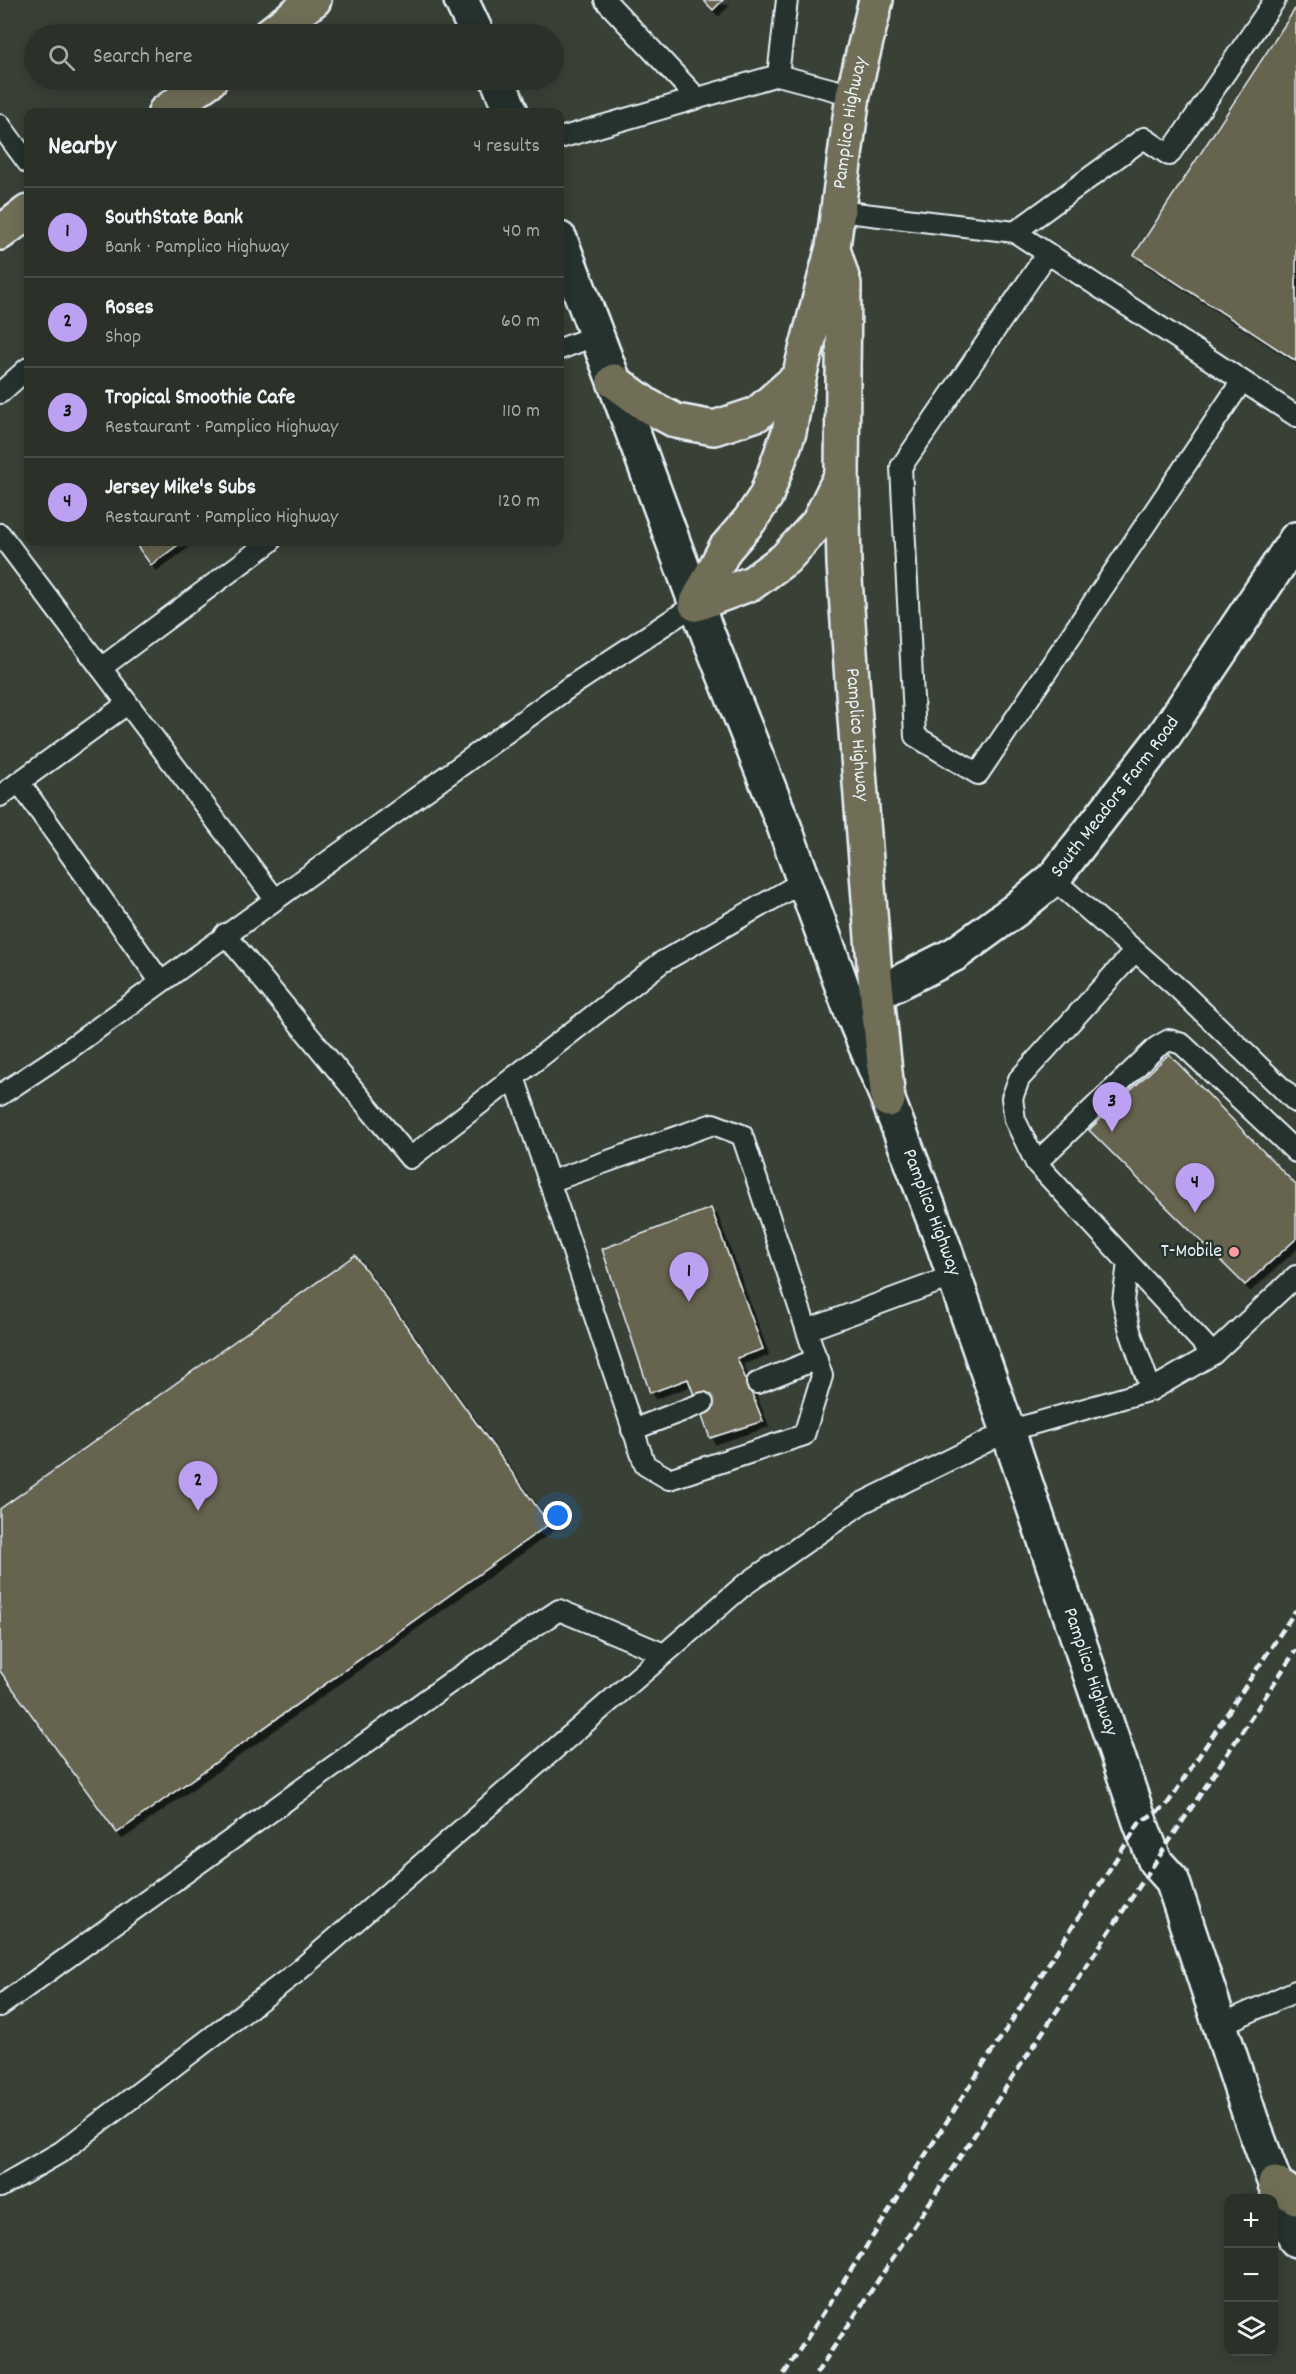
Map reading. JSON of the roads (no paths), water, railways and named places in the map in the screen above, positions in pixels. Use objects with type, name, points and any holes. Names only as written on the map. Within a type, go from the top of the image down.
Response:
[{"type":"main road","points":[[283,24],[314,0]]},
{"type":"main road","points":[[461,0],[472,24]]},
{"type":"main road","name":"Pamplico Highway","points":[[696,604],[725,549],[750,520],[766,496],[789,432],[799,377],[833,247],[853,95],[876,0]]},
{"type":"main road","points":[[171,108],[196,90]]},
{"type":"main road","points":[[502,90],[509,108]]},
{"type":"main road","points":[[0,233],[24,215]]},
{"type":"main road","name":"Pamplico Highway","points":[[833,247],[844,284],[842,474],[844,564],[876,994],[888,1100]]},
{"type":"main road","name":"Pamplico Highway","points":[[564,249],[615,381],[696,604],[954,1276],[1140,1822],[1155,1861],[1172,1880],[1251,2119],[1285,2191],[1296,2240]]},
{"type":"main road","points":[[615,381],[648,406],[676,421],[714,429],[757,414],[799,377]]},
{"type":"main road","name":"Pamplico Highway","points":[[696,604],[752,583],[785,559],[818,523],[842,474]]},
{"type":"main road","name":"South Meadors Farm Road","points":[[876,994],[955,954],[1053,879],[1164,736],[1296,540]]},
{"type":"lane","points":[[605,0],[697,98]]},
{"type":"lane","points":[[778,75],[787,0]]},
{"type":"lane","points":[[1015,232],[1144,138],[1169,155],[1275,0]]},
{"type":"lane","points":[[564,137],[778,75],[853,95]]},
{"type":"lane","points":[[0,125],[24,158]]},
{"type":"lane","points":[[838,211],[1015,232],[1296,416]]},
{"type":"lane","points":[[1047,254],[901,467],[915,736],[978,774],[1242,381]]},
{"type":"lane","points":[[564,347],[597,335]]},
{"type":"lane","points":[[0,393],[24,372]]},
{"type":"lane","points":[[0,534],[274,899]]},
{"type":"lane","points":[[101,668],[265,546]]},
{"type":"lane","points":[[0,1095],[62,1054],[568,688],[696,604]]},
{"type":"lane","points":[[0,796],[127,704]]},
{"type":"lane","points":[[19,782],[160,981]]},
{"type":"lane","points":[[1053,879],[1249,1055],[1296,1102]]},
{"type":"lane","points":[[225,934],[410,1158],[662,962],[804,881]]},
{"type":"lane","points":[[1135,951],[1019,1079],[1012,1098],[1015,1120],[1036,1163],[1213,1354]]},
{"type":"lane","points":[[1036,1163],[1157,1047],[1169,1040],[1182,1044],[1296,1152]]},
{"type":"lane","points":[[514,1077],[549,1182],[632,1430],[645,1465],[669,1479],[804,1435],[822,1376],[742,1135],[713,1124],[549,1182]]},
{"type":"lane","points":[[1128,1263],[1123,1301],[1130,1331],[1151,1390]]},
{"type":"lane","points":[[807,1330],[954,1276]]},
{"type":"lane","points":[[3,2180],[61,2152],[297,1972],[743,1586],[862,1503],[1008,1431],[1151,1390],[1213,1354],[1296,1276]]},
{"type":"lane","points":[[756,1383],[817,1359]]},
{"type":"lane","points":[[632,1430],[703,1403]]},
{"type":"lane","points":[[0,2006],[448,1684],[559,1610],[664,1654]]},
{"type":"lane","points":[[1220,2025],[1296,1991]]},
{"type":"railway","points":[[784,2374],[1140,1822],[1166,1806],[1296,1610]]},
{"type":"railway","points":[[816,2374],[1296,1650]]},
{"type":"place","name":"Tropical Smoothie Cafe","points":[[1112,1132]]},
{"type":"place","name":"Jersey Mike's Subs","points":[[1195,1213]]},
{"type":"place","name":"T-Mobile","points":[[1234,1252]]},
{"type":"place","name":"SouthState Bank","points":[[689,1302]]},
{"type":"place","name":"Roses","points":[[198,1511]]}]
